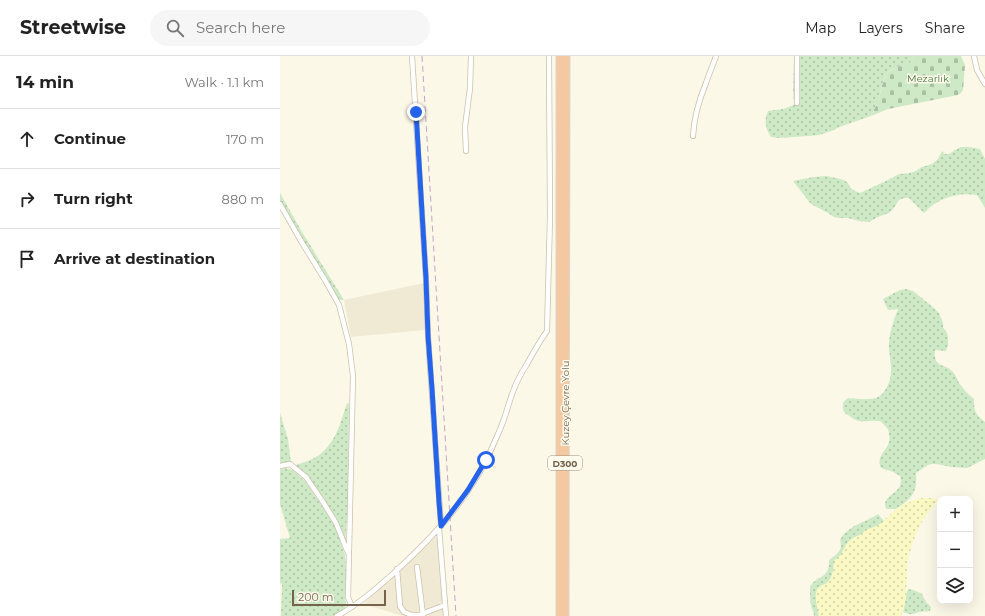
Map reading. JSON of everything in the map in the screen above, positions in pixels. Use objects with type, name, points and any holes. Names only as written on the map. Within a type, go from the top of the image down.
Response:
[{"type":"highway","name":"D300","points":[[560,56],[563,289]]},
{"type":"highway","name":"D300","points":[[563,311],[566,56]]},
{"type":"highway","name":"Kuzey Çevre Yolu","points":[[560,616],[563,311]]},
{"type":"highway","name":"Kuzey Çevre Yolu","points":[[563,311],[565,616]]},
{"type":"street","points":[[412,56],[446,616]]},
{"type":"street","points":[[466,151],[465,127],[470,88],[471,56]]},
{"type":"street","points":[[337,616],[352,608],[418,551],[440,527],[463,498],[479,473],[501,428],[516,383],[539,342],[547,331],[550,217],[549,56]]},
{"type":"street","points":[[693,136],[694,121],[716,56]]},
{"type":"street","points":[[797,56],[797,103]]},
{"type":"street","points":[[974,56],[977,70],[985,84]]},
{"type":"street","points":[[280,204],[339,305],[348,344],[353,376],[348,597],[352,608]]},
{"type":"street","points":[[280,466],[290,464],[302,473],[309,481],[333,517],[349,556]]},
{"type":"street","points":[[418,567],[423,615]]},
{"type":"street","points":[[397,569],[400,606],[404,612],[417,616],[423,615],[445,605]]},
{"type":"shaded area","points":[[424,283],[425,330],[351,337],[344,300]]},
{"type":"shaded area","points":[[435,537],[437,538],[443,616],[403,616],[363,604]]},
{"type":"green space","points":[[794,56],[914,56],[911,62],[894,68],[887,74],[871,116],[819,135],[778,138],[771,137],[767,130],[766,124],[768,111],[783,109],[794,105]]},
{"type":"green space","name":"Mezarlık","points":[[914,56],[961,56],[965,65],[963,90],[961,93],[958,95],[888,109],[871,116],[888,73],[895,67],[911,62]]},
{"type":"green space","points":[[961,147],[980,149],[985,159],[985,208],[977,195],[962,194],[948,197],[935,203],[924,213],[909,198],[905,198],[898,201],[889,213],[869,222],[859,221],[848,218],[834,217],[811,204],[793,181],[827,176],[844,180],[853,190],[860,193],[899,174],[910,173],[932,164],[938,159],[942,151],[945,154],[949,154]]},
{"type":"green space","points":[[280,193],[344,300],[338,300],[299,235],[280,201]]},
{"type":"green space","points":[[906,289],[913,291],[939,313],[943,327],[947,333],[948,345],[946,351],[935,350],[936,360],[940,365],[950,369],[953,372],[962,387],[974,399],[974,407],[976,412],[985,422],[985,459],[967,468],[936,464],[928,465],[916,473],[915,491],[906,502],[896,509],[886,509],[886,500],[900,487],[901,482],[900,476],[881,468],[879,463],[890,439],[889,432],[880,421],[858,421],[854,419],[844,412],[843,405],[848,398],[876,398],[882,394],[887,387],[891,372],[889,346],[890,338],[892,325],[898,309],[888,310],[883,299],[900,290]]},
{"type":"green space","points":[[347,403],[349,404],[348,501],[345,544],[336,523],[312,485],[293,466],[319,455],[325,450],[334,438]]},
{"type":"green space","points":[[280,413],[288,439],[291,463],[280,465]]},
{"type":"green space","points":[[285,468],[293,470],[305,481],[334,524],[345,555],[346,605],[344,610],[336,616],[281,616],[282,584],[280,583],[280,539],[290,538],[280,504],[280,469]]},
{"type":"green space","points":[[878,514],[884,521],[853,538],[846,545],[841,555],[834,561],[831,578],[817,590],[816,599],[819,616],[814,616],[810,598],[810,588],[812,584],[827,571],[829,567],[829,560],[837,554],[841,547],[840,540],[843,535],[852,528]]},
{"type":"green space","points":[[908,589],[922,594],[926,602],[931,607],[930,611],[912,614],[903,612]]},
{"type":"sand","points":[[921,498],[937,499],[937,503],[922,522],[911,549],[907,568],[906,598],[901,616],[819,616],[816,599],[817,590],[831,578],[834,561],[841,555],[846,545],[851,539],[862,534],[865,530],[880,524],[896,509],[904,504]]},
{"type":"railway","points":[[422,56],[456,616]]},
{"type":"route","points":[[416,112],[428,336],[441,526],[463,498],[486,460]]}]
